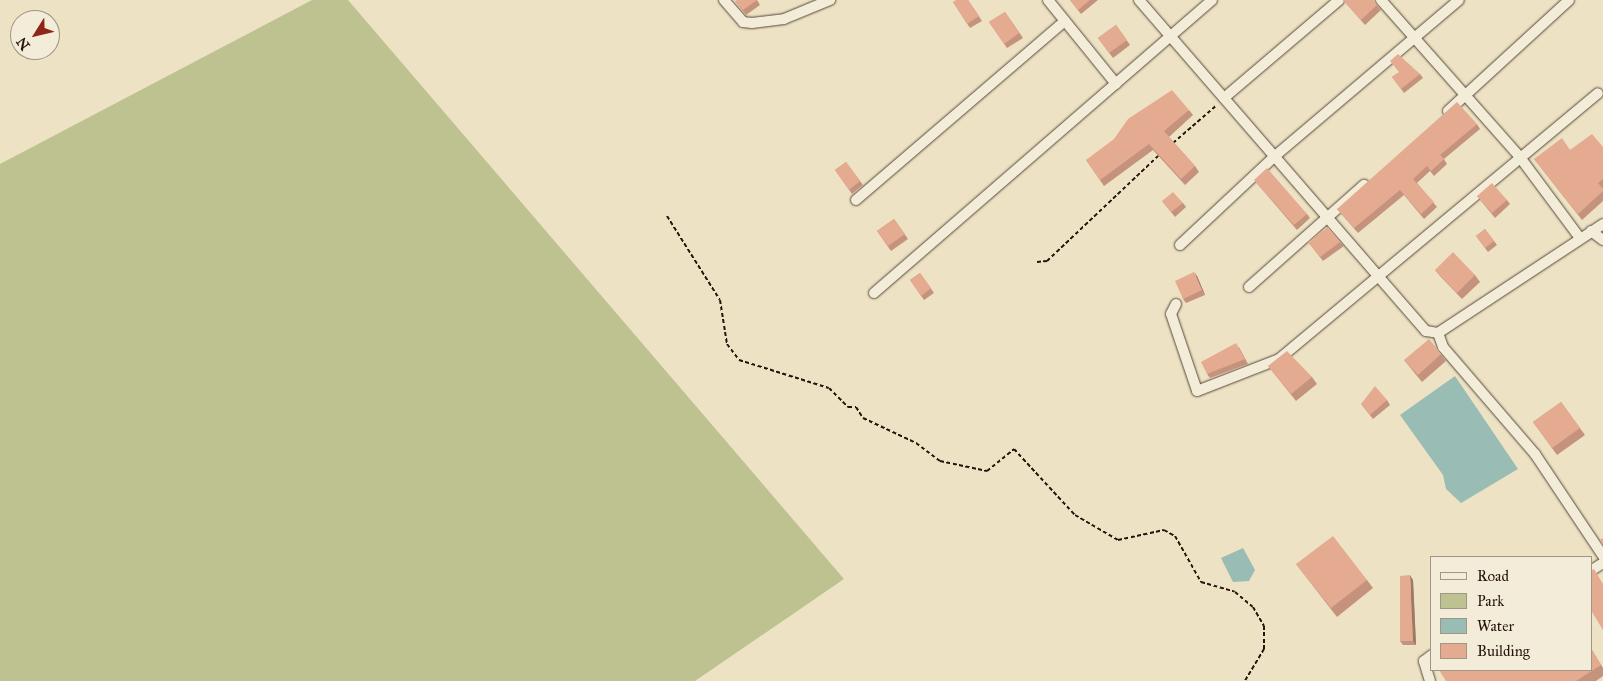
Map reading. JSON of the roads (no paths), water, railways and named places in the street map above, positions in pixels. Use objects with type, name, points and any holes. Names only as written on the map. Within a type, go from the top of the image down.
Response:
[{"type":"street","points":[[724,0],[743,22],[752,23],[784,19],[830,0]]},
{"type":"street","points":[[1048,0],[1116,84]]},
{"type":"street","points":[[1139,0],[1426,331],[1438,333],[1603,224]]},
{"type":"street","points":[[874,293],[1212,0]]},
{"type":"street","points":[[1224,98],[1339,0]]},
{"type":"street","points":[[1382,0],[1413,39],[1519,156],[1580,238]]},
{"type":"street","points":[[1180,244],[1275,156],[1459,0]]},
{"type":"street","points":[[1437,121],[1569,0]]},
{"type":"street","points":[[856,200],[1065,21]]},
{"type":"street","points":[[1176,304],[1171,314],[1197,391],[1279,359],[1519,156],[1598,93]]},
{"type":"street","points":[[1249,287],[1372,178]]},
{"type":"street","points":[[1591,232],[1603,240]]},
{"type":"street","points":[[1438,333],[1444,347],[1535,454],[1603,556]]},
{"type":"street","points":[[1430,656],[1424,661],[1430,681]]},
{"type":"water","points":[[1455,376],[1518,469],[1461,503],[1446,489],[1443,475],[1400,415]]},
{"type":"water","points":[[1243,548],[1255,570],[1249,581],[1233,582],[1221,558]]}]
